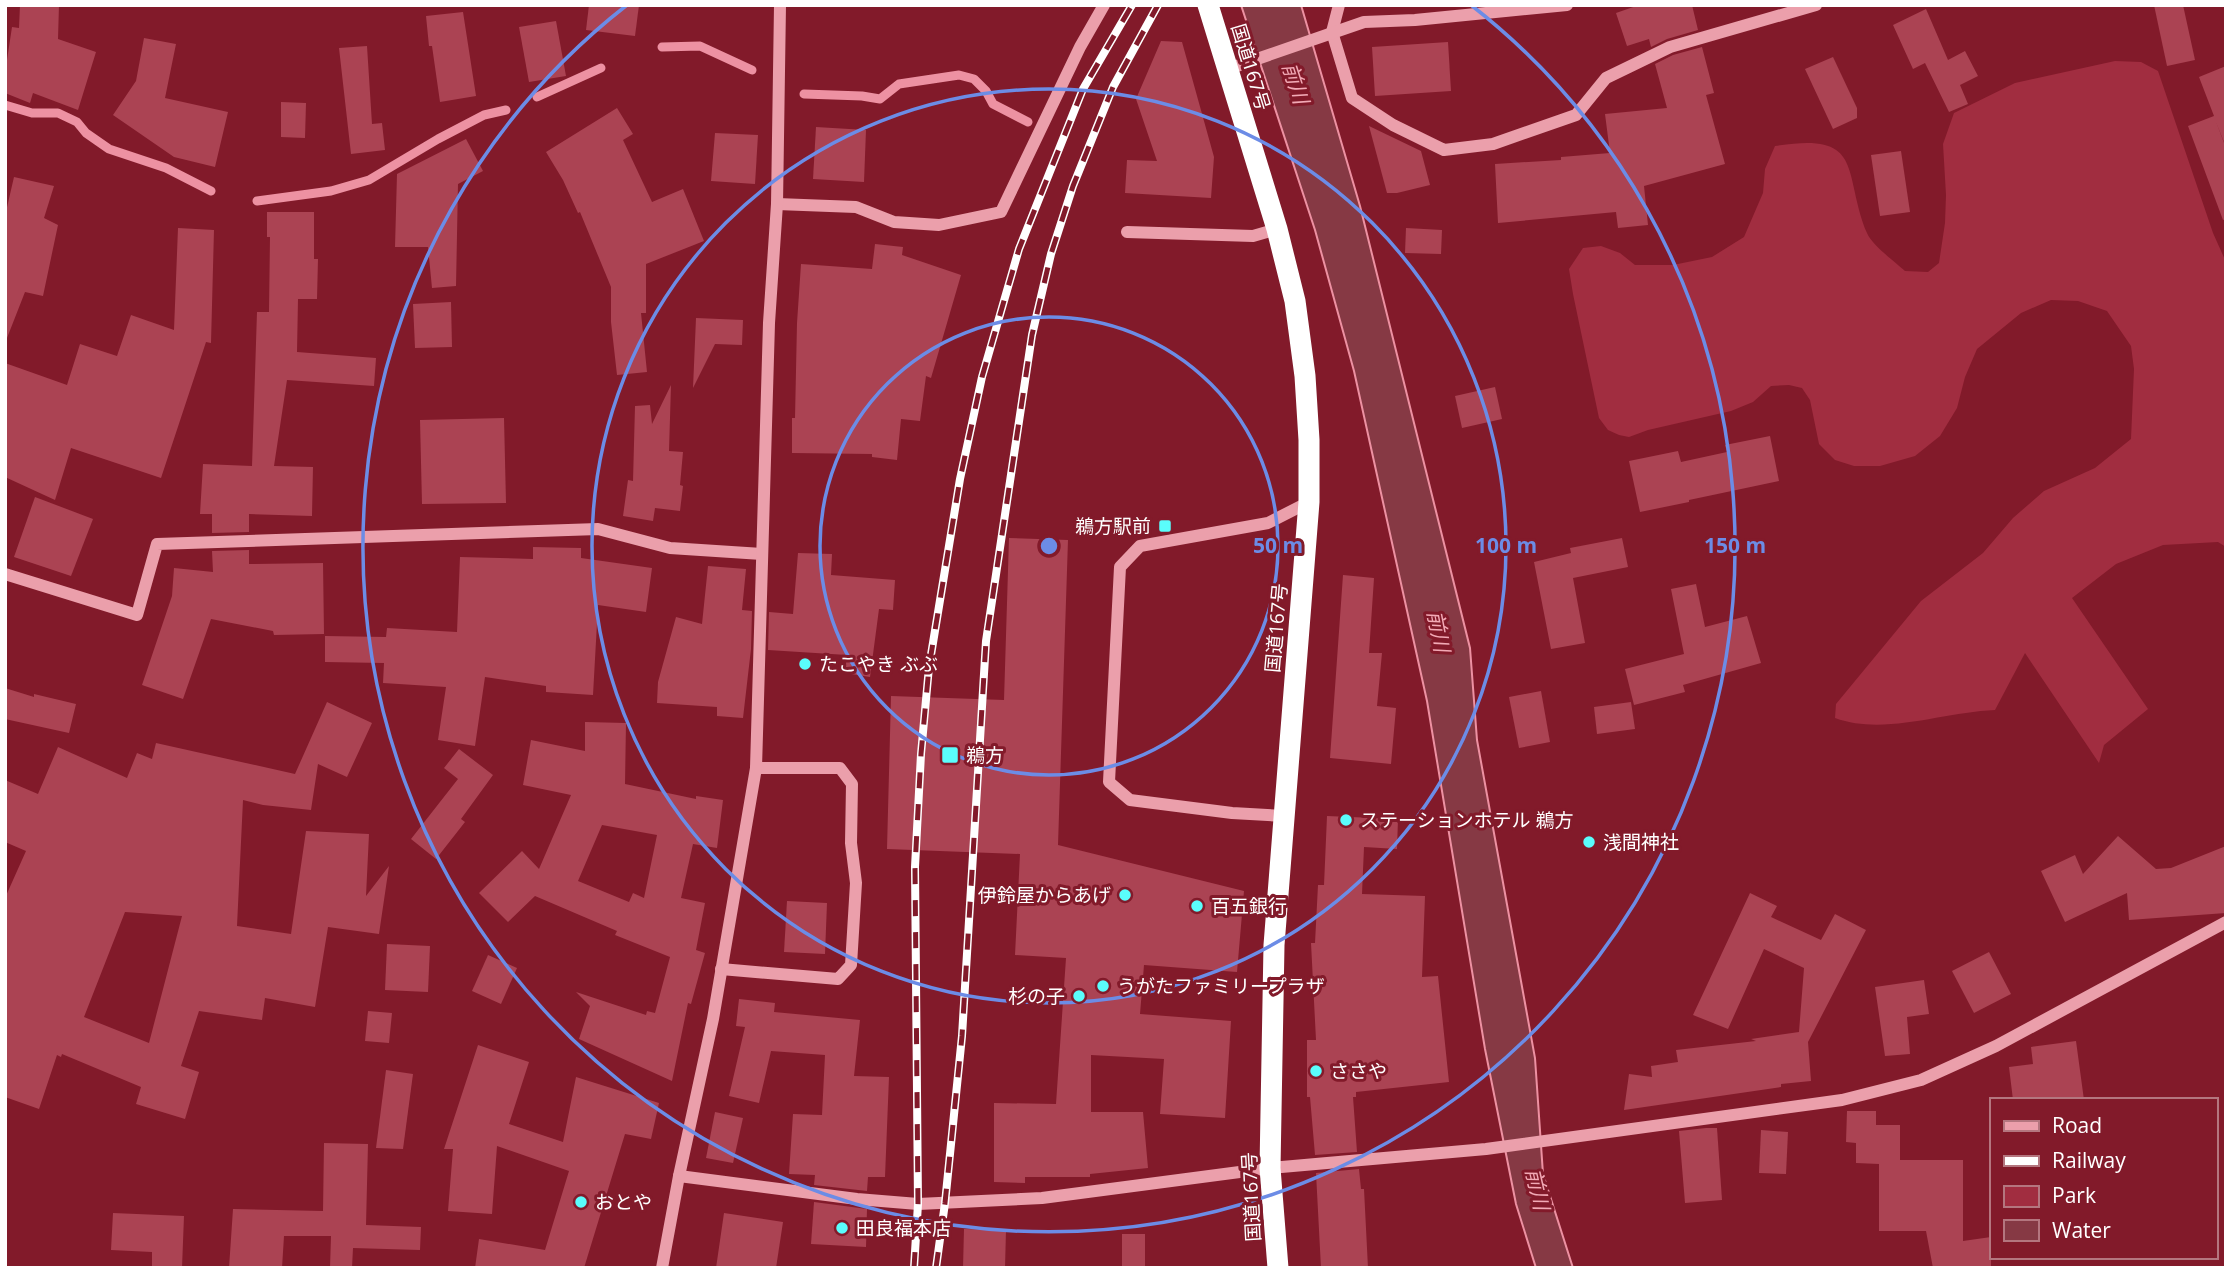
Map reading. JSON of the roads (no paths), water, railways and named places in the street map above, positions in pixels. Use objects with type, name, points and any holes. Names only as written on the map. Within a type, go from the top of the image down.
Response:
[{"type":"highway","name":"国道167号","points":[[1208,5],[1277,229],[1295,301],[1309,440],[1309,502],[1274,944],[1270,1168],[1278,1268]]},
{"type":"street","points":[[662,1268],[713,1019],[756,768],[769,323],[777,204],[780,5]]},
{"type":"street","points":[[939,225],[1001,212],[1080,47],[1104,5]]},
{"type":"street","points":[[1339,5],[1332,32],[1352,97],[1393,125],[1444,150],[1493,144],[1576,115],[1606,78],[1670,47],[1816,5]]},
{"type":"street","points":[[1228,69],[1364,22],[1415,20],[1567,5]]},
{"type":"street","points":[[777,204],[856,208],[894,222],[969,229]]},
{"type":"street","points":[[1128,232],[1253,236],[1277,229]]},
{"type":"street","points":[[1284,816],[1231,813],[1130,800],[1109,782],[1120,567],[1140,546],[1268,523],[1309,502]]},
{"type":"street","points":[[5,574],[137,615],[157,544],[598,529],[670,548],[762,554]]},
{"type":"street","points":[[721,969],[838,979],[850,965],[856,883],[851,843],[852,784],[840,768],[756,768]]},
{"type":"street","points":[[679,1176],[844,1198],[918,1204],[1042,1198],[1270,1168],[1486,1149],[1842,1100],[1922,1080],[1996,1046],[2226,922]]},
{"type":"water","name":"前川","points":[[1241,5],[1301,5],[1360,206],[1470,648],[1477,740],[1535,1058],[1543,1174],[1573,1268],[1536,1268],[1516,1204],[1485,1049],[1427,701],[1354,371],[1315,230]]},
{"type":"waterway","points":[[662,47],[700,46],[752,70]]},
{"type":"waterway","points":[[537,97],[601,68]]},
{"type":"waterway","points":[[804,94],[880,99],[899,84],[959,75],[974,79],[986,91],[993,104],[1028,122]]},
{"type":"waterway","points":[[5,105],[32,113],[58,113],[77,122],[86,133],[109,149],[166,168],[211,191]]},
{"type":"waterway","points":[[257,201],[331,191],[369,180],[484,115],[506,110]]},
{"type":"railway","points":[[914,1268],[918,1204],[915,867],[921,754],[929,667],[960,479],[982,377],[1019,249],[1083,89],[1132,5]]},
{"type":"railway","points":[[936,1268],[962,1036],[986,641],[1032,335],[1051,254],[1073,186],[1113,87],[1158,5]]},
{"type":"place","name":"鵜方駅前","points":[[1165,526]]},
{"type":"place","name":"たこやき ぶぶ","points":[[805,664]]},
{"type":"place","name":"鵜方","points":[[950,755]]},
{"type":"place","name":"ステーションホテル 鵜方","points":[[1346,820]]},
{"type":"place","name":"浅間神社","points":[[1589,842]]},
{"type":"place","name":"伊鈴屋からあげ","points":[[1125,895]]},
{"type":"place","name":"百五銀行","points":[[1197,906]]},
{"type":"place","name":"うがたファミリープラザ","points":[[1103,986]]},
{"type":"place","name":"杉の子","points":[[1079,996]]},
{"type":"place","name":"ささや","points":[[1316,1071]]},
{"type":"place","name":"おとや","points":[[581,1202]]},
{"type":"place","name":"田良福本店","points":[[842,1228]]}]
